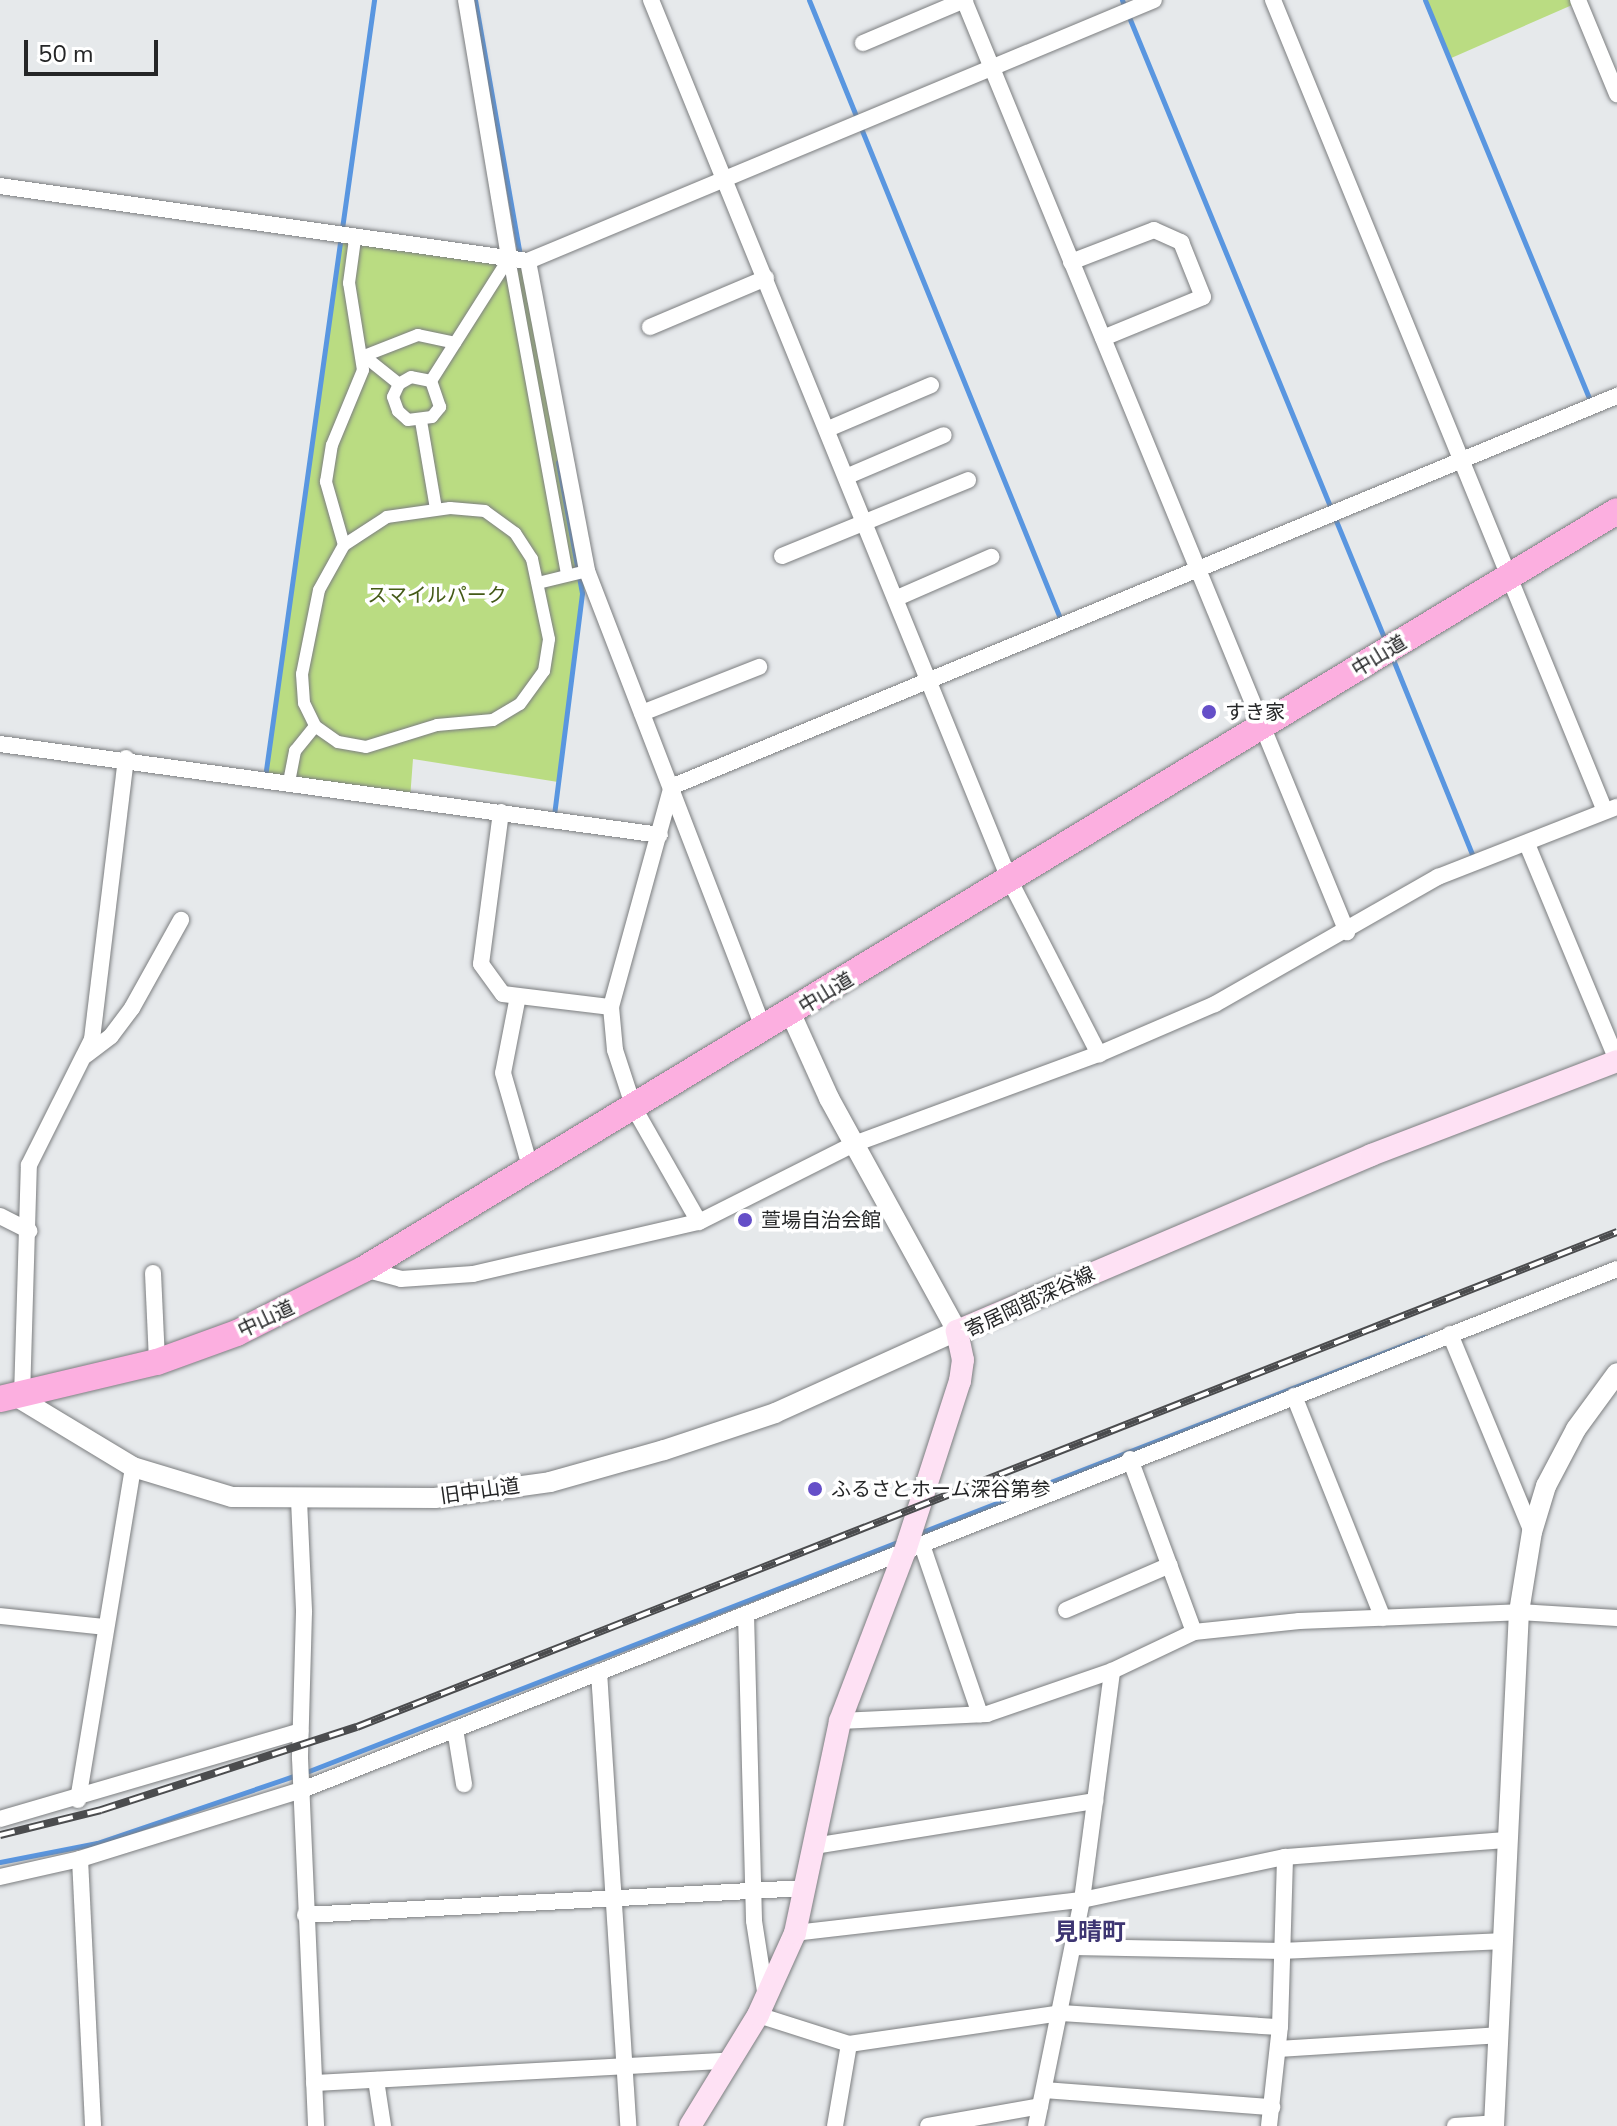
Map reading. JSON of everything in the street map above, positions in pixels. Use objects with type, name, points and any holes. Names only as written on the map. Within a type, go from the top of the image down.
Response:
[{"type":"highway","name":"中山道","points":[[7,1396],[157,1362],[237,1333],[364,1269],[791,1014],[1617,511]]},
{"type":"main road","name":"寄居岡部深谷線","points":[[690,2126],[726,2061],[762,2007],[795,1933],[840,1721],[913,1548],[960,1381],[963,1360],[957,1331],[1371,1155],[1617,1060]]},
{"type":"street","points":[[466,0],[567,574]]},
{"type":"street","points":[[651,0],[866,520],[1010,881],[1099,1054]]},
{"type":"street","points":[[863,43],[964,0],[1347,932]]},
{"type":"street","points":[[0,186],[355,239],[528,261],[1154,0]]},
{"type":"street","points":[[364,1269],[401,1279],[473,1274],[699,1222],[854,1144],[1099,1054],[1215,1004],[1347,932],[1438,877],[1611,809],[1508,578],[1273,0]]},
{"type":"street","points":[[1578,0],[1617,94]]},
{"type":"street","points":[[1071,262],[1154,230],[1181,242],[1187,256],[1203,297],[1103,338]]},
{"type":"street","points":[[344,545],[326,482],[332,445],[364,356],[349,283],[355,239]]},
{"type":"street","points":[[431,381],[509,258]]},
{"type":"street","points":[[528,261],[587,571],[764,1030]]},
{"type":"street","points":[[650,327],[766,278]]},
{"type":"street","points":[[364,356],[418,335],[455,343]]},
{"type":"street","points":[[364,356],[399,384]]},
{"type":"street","points":[[411,377],[431,381],[440,407],[421,421],[408,420],[398,411],[393,397],[399,384],[411,377]]},
{"type":"street","points":[[828,429],[931,385]]},
{"type":"street","points":[[671,787],[1617,396]]},
{"type":"street","points":[[421,421],[436,509]]},
{"type":"street","points":[[848,476],[944,435]]},
{"type":"street","points":[[782,556],[968,480]]},
{"type":"street","points":[[436,509],[485,511],[515,533],[532,559],[538,583],[547,650],[544,671],[520,704],[493,720],[437,725],[366,747],[338,742],[315,726],[304,703],[302,674],[319,590],[344,545],[387,517],[436,509]]},
{"type":"street","points":[[897,598],[991,557]]},
{"type":"street","points":[[538,583],[587,571]]},
{"type":"street","points":[[642,713],[759,667]]},
{"type":"street","points":[[289,782],[295,751],[315,726]]},
{"type":"street","points":[[0,744],[126,758],[660,835]]},
{"type":"street","points":[[7,1396],[29,1231],[29,1165],[92,1039],[126,758]]},
{"type":"street","points":[[671,787],[611,1007],[615,1050],[634,1108],[699,1222]]},
{"type":"street","points":[[501,812],[481,964],[503,994],[611,1007]]},
{"type":"street","points":[[1527,844],[1617,1060]]},
{"type":"street","points":[[84,1055],[111,1036],[132,1008],[181,920]]},
{"type":"street","points":[[518,996],[503,1073],[531,1170]]},
{"type":"street","points":[[791,1014],[854,1144],[957,1331]]},
{"type":"street","points":[[0,1216],[29,1231]]},
{"type":"street","points":[[0,1877],[80,1859],[302,1790],[1130,1459],[1617,1269]]},
{"type":"street","points":[[153,1273],[157,1362]]},
{"type":"street","name":"旧中山道","points":[[7,1396],[133,1467],[232,1497],[299,1500],[435,1498],[550,1482],[764,1417],[957,1331]]},
{"type":"street","points":[[1450,1334],[1532,1532]]},
{"type":"street","points":[[1455,2126],[1494,2125],[1519,1612],[1532,1532],[1546,1486],[1576,1429],[1617,1373]]},
{"type":"street","points":[[1294,1396],[1383,1618]]},
{"type":"street","points":[[1130,1459],[1194,1632]]},
{"type":"street","points":[[78,1800],[133,1467]]},
{"type":"street","points":[[299,1500],[304,1612],[300,1731],[305,1915],[316,2126]]},
{"type":"street","points":[[913,1548],[980,1714]]},
{"type":"street","points":[[1066,1610],[1170,1565]]},
{"type":"street","points":[[840,1721],[980,1714],[1112,1671],[1194,1632],[1519,1612],[1617,1618]]},
{"type":"street","points":[[746,1614],[753,1890],[762,2007],[849,2044],[1061,2013],[1280,2027]]},
{"type":"street","points":[[0,1616],[105,1627]]},
{"type":"street","points":[[1036,2126],[1082,1900],[1112,1671]]},
{"type":"street","points":[[599,1672],[628,2126]]},
{"type":"street","points":[[455,1729],[464,1784]]},
{"type":"street","points":[[0,1819],[78,1800],[300,1731]]},
{"type":"street","points":[[814,1846],[1095,1801]]},
{"type":"street","points":[[795,1933],[1082,1900],[1285,1857],[1507,1840]]},
{"type":"street","points":[[1269,2126],[1280,2027],[1285,1857]]},
{"type":"street","points":[[80,1859],[93,2126]]},
{"type":"street","points":[[305,1915],[805,1888]]},
{"type":"street","points":[[1073,1947],[1283,1951],[1503,1941]]},
{"type":"street","points":[[1278,2049],[1498,2035]]},
{"type":"street","points":[[835,2126],[849,2044]]},
{"type":"street","points":[[314,2083],[624,2070],[726,2061]]},
{"type":"street","points":[[376,2080],[383,2126]]},
{"type":"street","points":[[928,2126],[1042,2098],[1272,2107]]},
{"type":"green space","points":[[1425,0],[1578,0],[1579,2],[1449,59]]},
{"type":"green space","name":"スマイルパーク","points":[[340,237],[528,261],[587,571],[558,782],[413,759],[410,799],[265,778]]},
{"type":"waterway","points":[[265,777],[374,0]]},
{"type":"waterway","points":[[475,0],[520,255]]},
{"type":"waterway","points":[[809,0],[1062,623]]},
{"type":"waterway","points":[[1122,0],[1385,640]]},
{"type":"waterway","points":[[1425,0],[1592,405]]},
{"type":"waterway","points":[[554,815],[582,593],[558,462]]},
{"type":"waterway","points":[[1392,657],[1474,859]]},
{"type":"waterway","points":[[922,1532],[1424,1337]]},
{"type":"waterway","points":[[309,1771],[898,1542]]},
{"type":"waterway","points":[[0,1862],[97,1843],[294,1776]]},
{"type":"railway","points":[[0,1835],[101,1810],[357,1727],[1617,1232]]},
{"type":"place","name":"すき家","points":[[1209,712]]},
{"type":"place","name":"萱場自治会館","points":[[745,1220]]},
{"type":"place","name":"ふるさとホーム深谷第参","points":[[815,1489]]},
{"type":"district","name":"見晴町","points":[[1090,1933]]}]
